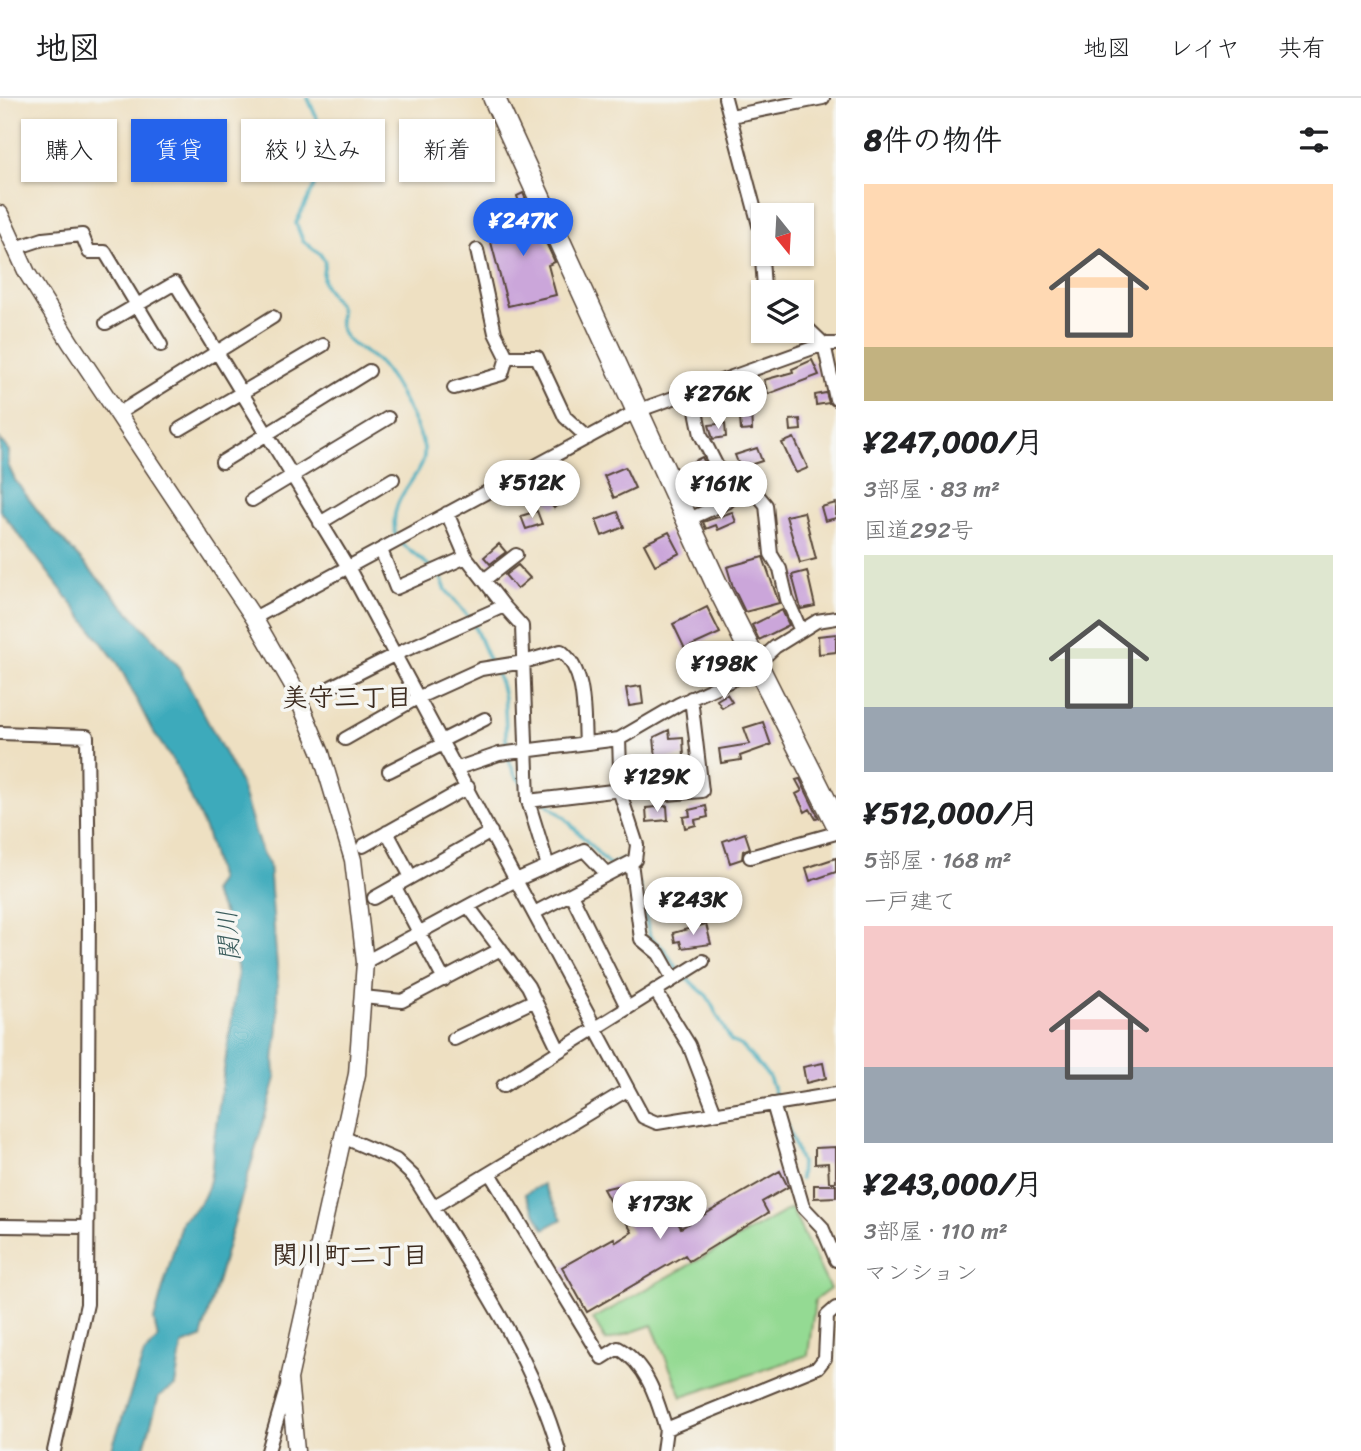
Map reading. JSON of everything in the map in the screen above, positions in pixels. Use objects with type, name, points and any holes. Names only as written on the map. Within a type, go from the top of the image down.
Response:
[{"type":"highway","points":[[494,98],[756,666],[836,821]]},
{"type":"street","points":[[725,98],[760,229],[763,280]]},
{"type":"street","points":[[730,116],[823,98]]},
{"type":"street","points":[[0,214],[27,273],[254,618],[292,684],[321,753],[353,860],[365,962],[357,1074],[345,1138],[289,1379],[268,1451]]},
{"type":"street","points":[[16,248],[43,239],[82,235],[89,252],[105,252],[160,345]]},
{"type":"street","points":[[454,388],[502,374],[507,357],[495,333],[477,250]]},
{"type":"street","points":[[106,323],[175,283],[349,569],[643,1117],[657,1123],[836,1094]]},
{"type":"street","points":[[119,413],[273,317]]},
{"type":"street","points":[[814,332],[830,344],[836,399]]},
{"type":"street","points":[[254,618],[637,411],[830,344]]},
{"type":"street","points":[[180,429],[323,345]]},
{"type":"street","points":[[507,357],[537,357],[565,417],[589,438]]},
{"type":"street","points":[[222,462],[369,371]]},
{"type":"street","points":[[692,391],[701,435],[730,492],[756,493],[766,505],[771,554],[780,569],[787,599],[801,631]]},
{"type":"street","points":[[252,500],[388,418]]},
{"type":"street","points":[[320,523],[393,479]]},
{"type":"street","points":[[687,520],[727,502],[737,492]]},
{"type":"street","points":[[447,513],[466,557],[522,626],[527,801],[548,866]]},
{"type":"street","points":[[381,550],[396,588],[466,557]]},
{"type":"street","points":[[484,580],[516,555]]},
{"type":"street","points":[[331,687],[394,655],[504,606]]},
{"type":"street","points":[[458,768],[499,754],[619,739],[691,698],[747,673],[775,647],[817,621],[836,618]]},
{"type":"street","points":[[345,738],[416,698],[481,668],[524,662],[561,651],[573,660],[581,685],[585,743]]},
{"type":"street","points":[[667,793],[702,791],[691,698]]},
{"type":"street","points":[[389,771],[485,719]]},
{"type":"street","points":[[0,733],[87,736],[86,1304],[54,1451]]},
{"type":"street","points":[[534,913],[635,860],[637,845],[621,790],[619,739]]},
{"type":"street","points":[[363,846],[468,787]]},
{"type":"street","points":[[527,801],[621,790]]},
{"type":"street","points":[[387,832],[411,877]]},
{"type":"street","points":[[374,898],[491,832]]},
{"type":"street","points":[[750,857],[836,834]]},
{"type":"street","points":[[365,962],[516,880],[584,850],[607,874]]},
{"type":"street","points":[[631,862],[642,939],[659,954],[673,979]]},
{"type":"street","points":[[395,887],[444,980]]},
{"type":"street","points":[[571,894],[627,1007]]},
{"type":"street","points":[[468,906],[535,1000],[559,1050]]},
{"type":"street","points":[[363,997],[402,1001],[501,950]]},
{"type":"street","points":[[503,1086],[703,961]]},
{"type":"street","points":[[654,990],[689,1045],[715,1113]]},
{"type":"street","points":[[454,1040],[535,1000]]},
{"type":"street","points":[[433,1207],[491,1175],[627,1090]]},
{"type":"street","points":[[773,1104],[803,1208],[822,1227],[836,1260]]},
{"type":"street","points":[[345,1138],[396,1160],[414,1177],[514,1340],[549,1415],[559,1451]]},
{"type":"street","points":[[491,1175],[602,1358],[618,1348],[631,1356],[656,1394],[666,1429],[663,1451]]},
{"type":"street","points":[[0,1226],[87,1227]]},
{"type":"street","points":[[666,1429],[818,1367],[825,1358],[827,1317],[836,1308]]},
{"type":"street","points":[[289,1379],[296,1451]]},
{"type":"green space","points":[[791,1208],[830,1289],[815,1300],[808,1355],[682,1397],[652,1325],[606,1341],[593,1319]]},
{"type":"water","points":[[0,439],[9,451],[8,465],[15,480],[47,523],[177,664],[240,782],[261,851],[269,864],[278,979],[278,1030],[274,1064],[276,1078],[201,1338],[182,1345],[175,1386],[159,1396],[143,1451],[111,1451],[144,1354],[158,1339],[154,1320],[182,1220],[198,1205],[208,1188],[238,975],[232,928],[212,892],[219,880],[206,831],[177,767],[152,730],[119,665],[0,510]]},
{"type":"water","points":[[543,1184],[562,1219],[544,1229],[525,1194]]},
{"type":"building","points":[[523,193],[555,262],[548,265],[556,295],[508,306],[488,231],[514,224],[512,215],[518,214],[515,208],[520,205],[517,196]]},
{"type":"building","points":[[812,360],[819,375],[768,394],[764,380],[793,372],[792,369]]},
{"type":"building","points":[[722,392],[723,402],[706,404],[706,396]]},
{"type":"building","points":[[750,392],[752,430],[741,431],[738,393]]},
{"type":"building","points":[[826,393],[829,403],[816,405],[815,395]]},
{"type":"building","points":[[800,419],[801,430],[791,431],[790,420]]},
{"type":"building","points":[[725,423],[726,437],[713,439],[709,425]]},
{"type":"building","points":[[794,438],[808,468],[796,473],[782,443]]},
{"type":"building","points":[[757,448],[762,461],[740,468],[735,455]]},
{"type":"building","points":[[702,457],[722,495],[697,506],[695,501],[704,498],[690,463]]},
{"type":"building","points":[[625,467],[635,488],[614,498],[604,476]]},
{"type":"building","points":[[558,479],[571,493],[554,508],[542,494]]},
{"type":"building","points":[[836,503],[836,518],[825,521],[821,507]]},
{"type":"building","points":[[537,511],[542,524],[526,529],[521,516]]},
{"type":"building","points":[[618,512],[624,527],[602,536],[596,520]]},
{"type":"building","points":[[732,512],[736,522],[718,530],[716,525],[706,529],[703,522]]},
{"type":"building","points":[[804,512],[816,559],[800,563],[786,516]]},
{"type":"building","points":[[669,532],[680,553],[655,565],[644,544]]},
{"type":"building","points":[[499,544],[506,552],[490,564],[484,557]]},
{"type":"building","points":[[763,557],[779,603],[745,612],[727,567]]},
{"type":"building","points":[[518,565],[530,578],[517,589],[505,575]]},
{"type":"building","points":[[807,571],[815,606],[801,609],[792,575]]},
{"type":"building","points":[[707,607],[720,633],[685,649],[673,624]]},
{"type":"building","points":[[782,610],[789,625],[759,640],[752,625]]},
{"type":"building","points":[[836,634],[836,652],[819,654],[818,636]]},
{"type":"building","points":[[641,686],[643,704],[629,706],[626,688]]},
{"type":"building","points":[[727,694],[732,702],[722,708],[717,700]]},
{"type":"building","points":[[763,722],[771,745],[740,756],[741,760],[721,763],[719,749],[750,744],[744,728]]},
{"type":"building","points":[[669,730],[670,738],[683,737],[684,756],[656,759],[654,737]]},
{"type":"building","points":[[690,763],[692,782],[682,783],[680,765]]},
{"type":"building","points":[[656,777],[661,787],[643,795],[639,785]]},
{"type":"building","points":[[800,779],[819,818],[816,819],[810,809],[805,812],[796,794],[802,791],[796,780]]},
{"type":"building","points":[[667,806],[668,820],[647,822],[646,808]]},
{"type":"building","points":[[706,806],[708,817],[695,820],[696,825],[685,828],[683,817],[690,816],[689,810]]},
{"type":"building","points":[[745,833],[750,848],[743,851],[742,859],[730,863],[723,841]]},
{"type":"building","points":[[836,858],[836,872],[810,881],[806,868]]},
{"type":"building","points":[[706,924],[711,944],[682,948],[680,941],[675,942],[673,933]]},
{"type":"building","points":[[823,1063],[826,1078],[806,1083],[803,1067]]},
{"type":"building","points":[[836,1147],[836,1182],[829,1182],[828,1163],[815,1164],[815,1148]]},
{"type":"building","points":[[780,1171],[788,1187],[762,1202],[768,1213],[689,1261],[685,1255],[587,1312],[562,1267],[614,1238],[616,1242],[632,1232],[622,1215],[618,1217],[603,1189],[616,1186],[629,1190],[646,1214],[678,1223],[681,1228]]},
{"type":"building","points":[[814,1185],[836,1185],[836,1197],[814,1198]]},
{"type":"waterway","points":[[308,98],[331,152],[296,223],[303,241],[320,254],[325,262],[324,282],[340,307],[343,333],[350,342],[376,360],[386,371],[423,444],[421,465],[397,507],[394,521],[396,537]]},
{"type":"waterway","points":[[401,543],[433,569]]},
{"type":"waterway","points":[[439,573],[446,590],[472,621],[490,663]]},
{"type":"waterway","points":[[494,669],[504,698],[507,750]]},
{"type":"waterway","points":[[508,758],[515,775],[523,784]]},
{"type":"waterway","points":[[545,802],[564,817],[609,865],[624,860]]},
{"type":"waterway","points":[[639,884],[650,937],[664,949],[679,972]]},
{"type":"waterway","points":[[685,977],[707,996],[731,1041],[742,1046],[769,1077],[801,1163],[800,1179]]},
{"type":"district","name":"美守三丁目","points":[[347,697]]},
{"type":"district","name":"関川町二丁目","points":[[350,1255]]},
{"type":"water label","name":"関川","points":[[228,936]]}]
